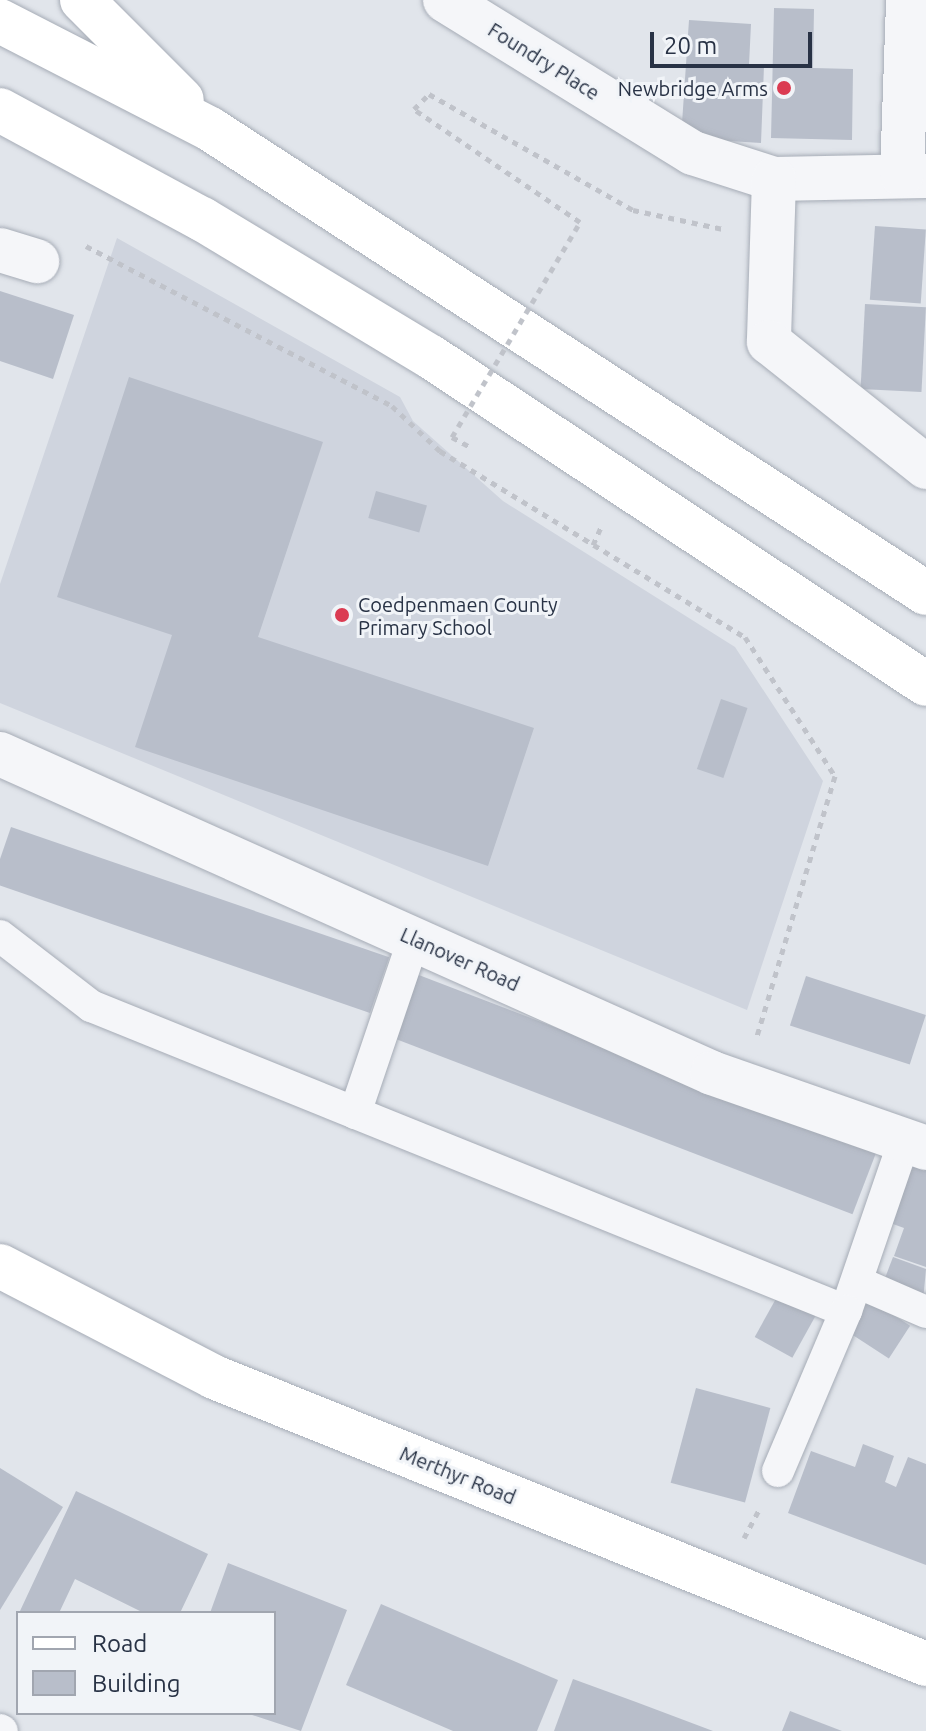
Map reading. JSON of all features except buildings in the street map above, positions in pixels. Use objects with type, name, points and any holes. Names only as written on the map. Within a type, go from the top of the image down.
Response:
[{"type":"main road","points":[[82,0],[210,129]]},
{"type":"main road","points":[[0,21],[210,129],[926,593]]},
{"type":"main road","points":[[0,110],[431,357],[926,684]]},
{"type":"main road","name":"Merthyr Road","points":[[0,1266],[214,1377],[926,1664]]},
{"type":"street","name":"Foundry Place","points":[[445,0],[693,153],[774,179],[914,175]]},
{"type":"street","points":[[908,0],[914,175]]},
{"type":"street","points":[[774,179],[775,239],[769,342],[926,467]]},
{"type":"street","name":"Llanover Road","points":[[4,764],[742,1083],[915,1144]]},
{"type":"lane","points":[[0,936],[91,1006],[355,1113],[852,1297],[926,1312]]},
{"type":"lane","points":[[355,1113],[414,939]]},
{"type":"lane","points":[[778,1471],[915,1144]]},
{"type":"path","points":[[452,437],[580,222],[414,109],[429,94],[633,210],[775,239]]},
{"type":"path","points":[[18,256],[73,239],[263,332],[392,406],[440,451],[745,637],[835,776],[742,1083]]},
{"type":"path","points":[[722,1581],[778,1471]]},
{"type":"shaded area","name":"Coedpenmaen County Primary School","points":[[117,238],[400,397],[413,421],[503,501],[735,647],[823,781],[747,1010],[0,703],[0,584]]},
{"type":"place","name":"Newbridge Arms","points":[[784,88]]},
{"type":"place","name":"Coedpenmaen County Primary School","points":[[342,615]]}]
